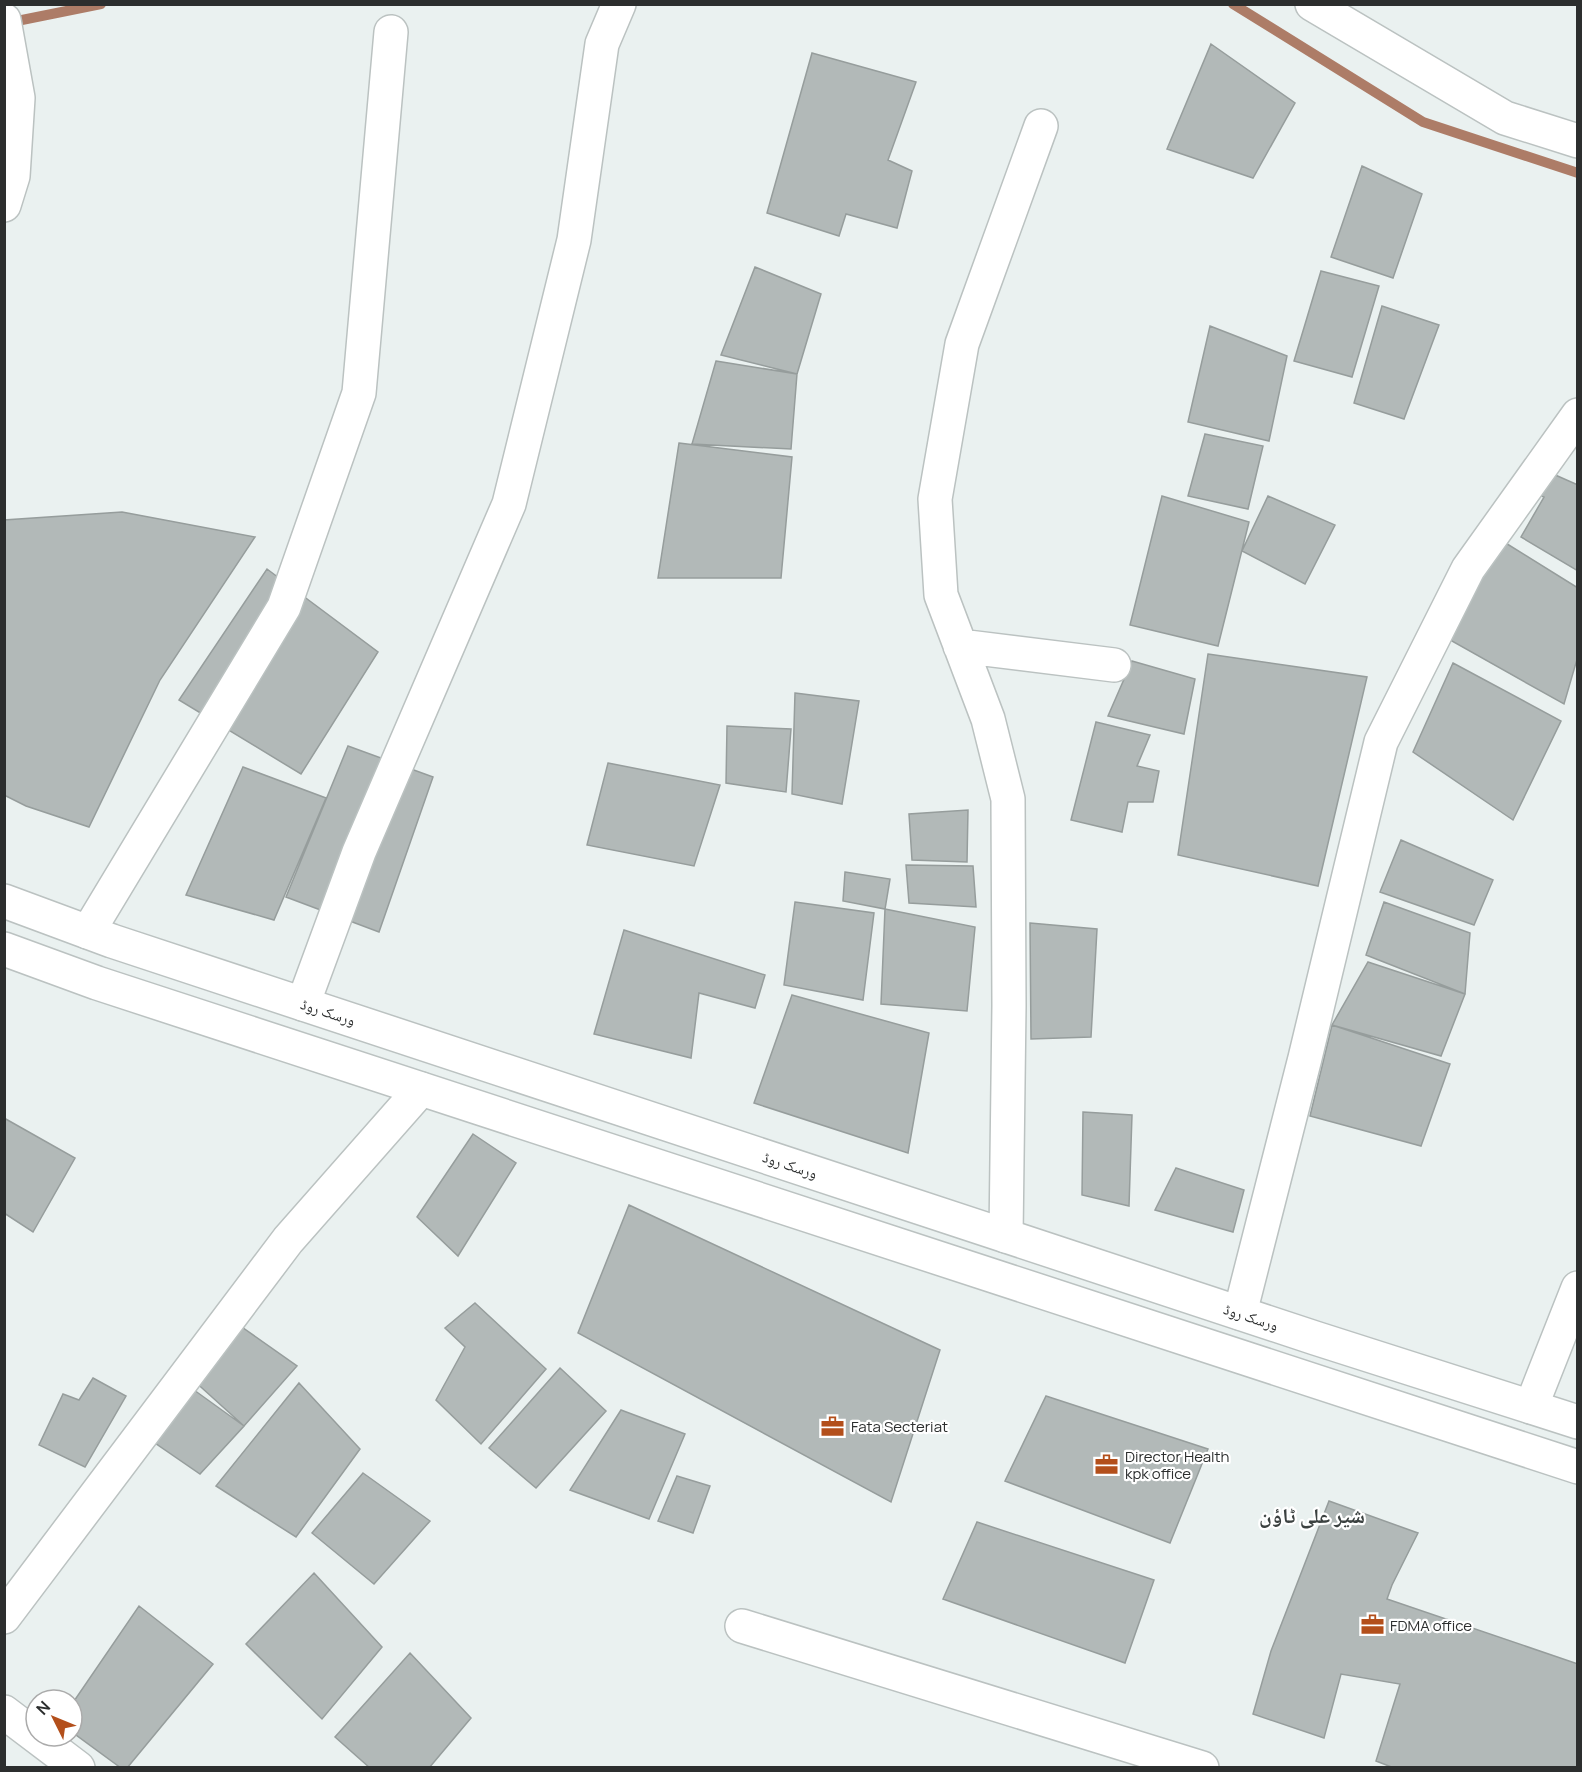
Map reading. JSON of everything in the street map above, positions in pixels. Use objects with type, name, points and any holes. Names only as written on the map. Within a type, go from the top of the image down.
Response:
[{"type":"street","points":[[303,1004],[359,852],[509,504],[574,240],[602,44],[619,4]]},
{"type":"street","points":[[1312,4],[1505,118],[1578,141]]},
{"type":"street","points":[[4,205],[13,176],[18,98],[6,30]]},
{"type":"street","points":[[87,932],[284,607],[359,393],[391,32]]},
{"type":"street","points":[[1006,1236],[1009,1006],[1008,799],[988,719],[941,595],[935,499],[962,344],[1041,126]]},
{"type":"street","points":[[1240,1313],[1305,1058],[1381,742],[1468,569],[1578,415]]},
{"type":"street","points":[[960,646],[1114,665]]},
{"type":"street","name":"ورسک روڈ","points":[[4,901],[87,932],[303,1004],[1578,1422]]},
{"type":"street","points":[[4,949],[180,1010],[1578,1467]]},
{"type":"street","points":[[180,1010],[193,967]]},
{"type":"street","points":[[4,1617],[288,1240],[421,1089]]},
{"type":"street","points":[[1531,1407],[1578,1288]]},
{"type":"street","points":[[742,1626],[1202,1767]]},
{"type":"street","points":[[4,1712],[78,1767]]},
{"type":"building","points":[[1211,44],[1295,103],[1253,178],[1167,149]]},
{"type":"building","points":[[812,53],[916,82],[888,160],[912,171],[897,228],[846,214],[839,236],[767,213]]},
{"type":"building","points":[[1362,166],[1422,194],[1393,278],[1331,257]]},
{"type":"building","points":[[755,267],[821,294],[797,374],[721,355]]},
{"type":"building","points":[[1321,271],[1379,286],[1352,377],[1294,361]]},
{"type":"building","points":[[1382,306],[1439,325],[1404,419],[1354,403]]},
{"type":"building","points":[[1210,326],[1287,356],[1269,441],[1188,422]]},
{"type":"building","points":[[716,361],[797,374],[791,449],[692,444]]},
{"type":"building","points":[[1205,434],[1263,446],[1248,509],[1188,496]]},
{"type":"building","points":[[679,443],[792,457],[781,578],[658,578]]},
{"type":"building","points":[[1544,470],[1578,485],[1578,571],[1521,537],[1544,497],[1525,489]]},
{"type":"building","points":[[1162,496],[1249,522],[1218,646],[1130,625]]},
{"type":"building","points":[[1268,496],[1335,525],[1305,584],[1242,551]]},
{"type":"building","points":[[122,512],[255,537],[160,680],[89,827],[26,806],[4,795],[4,520]]},
{"type":"building","points":[[1504,542],[1578,588],[1578,656],[1564,704],[1443,636]]},
{"type":"building","points":[[267,569],[378,652],[301,774],[179,700]]},
{"type":"building","points":[[1208,654],[1367,677],[1318,886],[1178,855]]},
{"type":"building","points":[[1132,661],[1195,679],[1184,734],[1108,716]]},
{"type":"building","points":[[1453,663],[1561,721],[1513,820],[1413,752]]},
{"type":"building","points":[[795,693],[859,701],[842,804],[792,794]]},
{"type":"building","points":[[1096,722],[1150,735],[1137,766],[1159,771],[1153,802],[1128,802],[1122,832],[1071,820]]},
{"type":"building","points":[[727,726],[791,729],[786,792],[726,783]]},
{"type":"building","points":[[348,746],[433,777],[379,932],[286,897]]},
{"type":"building","points":[[608,763],[720,785],[694,866],[587,845]]},
{"type":"building","points":[[243,767],[326,798],[274,920],[186,895]]},
{"type":"building","points":[[968,810],[967,862],[912,860],[909,814]]},
{"type":"building","points":[[1401,840],[1493,880],[1474,925],[1380,892]]},
{"type":"building","points":[[906,865],[973,866],[976,907],[909,903]]},
{"type":"building","points":[[845,872],[890,879],[885,909],[843,901]]},
{"type":"building","points":[[795,902],[874,913],[863,1000],[784,985]]},
{"type":"building","points":[[1384,902],[1470,933],[1465,994],[1366,955]]},
{"type":"building","points":[[885,909],[975,927],[967,1011],[881,1004]]},
{"type":"building","points":[[1030,923],[1097,929],[1091,1037],[1031,1039]]},
{"type":"building","points":[[624,930],[765,975],[755,1008],[699,993],[691,1058],[594,1034]]},
{"type":"building","points":[[1368,962],[1465,994],[1441,1056],[1332,1025]]},
{"type":"building","points":[[792,995],[929,1033],[908,1153],[754,1103]]},
{"type":"building","points":[[1332,1025],[1450,1064],[1421,1146],[1310,1116]]},
{"type":"building","points":[[1083,1112],[1132,1115],[1129,1206],[1082,1195]]},
{"type":"building","points":[[4,1118],[75,1158],[33,1232],[4,1213]]},
{"type":"building","points":[[473,1134],[516,1163],[458,1256],[417,1217]]},
{"type":"building","points":[[1176,1168],[1244,1190],[1233,1232],[1155,1210]]},
{"type":"building","name":"Fata Secteriat","points":[[629,1205],[940,1350],[891,1502],[578,1333]]},
{"type":"building","points":[[475,1303],[546,1369],[481,1444],[436,1400],[465,1347],[445,1328]]},
{"type":"building","points":[[239,1325],[297,1366],[244,1426],[192,1379]]},
{"type":"building","points":[[560,1368],[606,1411],[536,1488],[489,1448]]},
{"type":"building","points":[[93,1378],[126,1396],[85,1467],[39,1445],[63,1394],[79,1400]]},
{"type":"building","points":[[299,1383],[360,1449],[296,1537],[216,1486]]},
{"type":"building","points":[[194,1390],[244,1426],[200,1474],[155,1443]]},
{"type":"building","name":"Director Health kpk office","points":[[1046,1396],[1208,1449],[1170,1543],[1005,1481]]},
{"type":"building","points":[[621,1410],[685,1434],[649,1519],[570,1490]]},
{"type":"building","points":[[363,1473],[430,1521],[374,1584],[312,1533]]},
{"type":"building","points":[[677,1476],[710,1486],[693,1533],[658,1521]]},
{"type":"building","name":"FDMA office","points":[[1329,1501],[1418,1533],[1387,1599],[1578,1664],[1578,1768],[1394,1768],[1376,1761],[1400,1684],[1341,1674],[1324,1738],[1253,1714],[1271,1651]]},
{"type":"building","points":[[977,1522],[1154,1580],[1125,1663],[943,1599]]},
{"type":"building","points":[[314,1573],[382,1647],[322,1719],[246,1644]]},
{"type":"building","points":[[139,1606],[213,1664],[127,1768],[121,1768],[84,1741],[83,1688]]},
{"type":"building","points":[[410,1653],[471,1718],[429,1768],[370,1768],[335,1737]]},
{"type":"waterway","points":[[7,23],[101,4]]},
{"type":"waterway","points":[[1233,4],[1423,122],[1578,173]]},
{"type":"place","name":"Fata Secteriat","points":[[833,1426]]},
{"type":"place","name":"Director Health kpk office","points":[[1107,1465]]},
{"type":"place","name":"FDMA office","points":[[1372,1625]]},
{"type":"district","name":"شیر علی ٹاؤن","points":[[1312,1515]]}]
